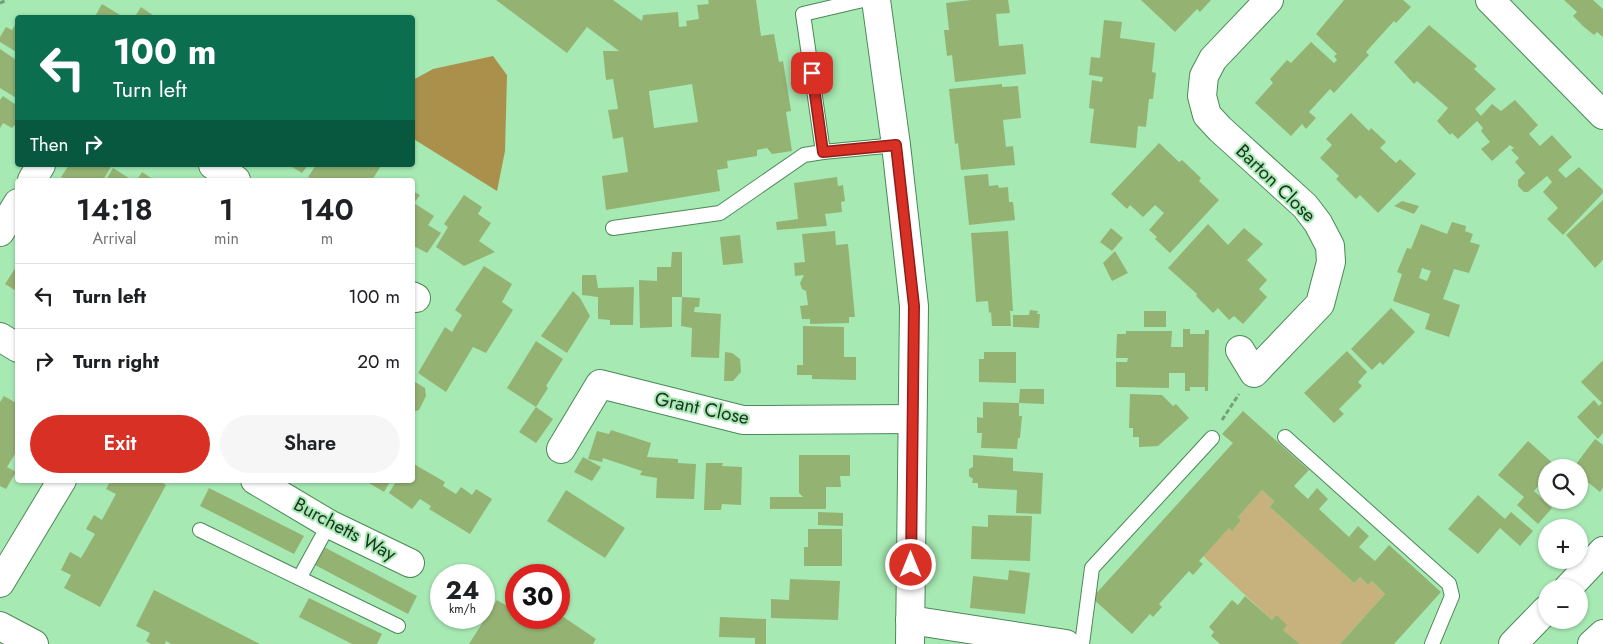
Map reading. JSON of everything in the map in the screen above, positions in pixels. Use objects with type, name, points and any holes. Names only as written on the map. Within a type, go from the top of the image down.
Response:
[{"type":"street","points":[[876,0],[896,145],[914,306],[910,632],[1066,644]]},
{"type":"street","name":"Barton Close","points":[[1254,373],[1320,304],[1331,262],[1330,246],[1318,223],[1305,206],[1220,129],[1207,115],[1202,96],[1204,76],[1213,59],[1269,0]]},
{"type":"street","points":[[1490,0],[1603,115]]},
{"type":"street","points":[[33,178],[40,167]]},
{"type":"street","points":[[216,167],[233,178]]},
{"type":"street","points":[[0,232],[15,208]]},
{"type":"street","points":[[0,337],[15,346]]},
{"type":"street","points":[[1240,350],[1254,373]]},
{"type":"street","name":"Grant Close","points":[[562,449],[600,384],[743,420],[912,419]]},
{"type":"street","points":[[0,583],[60,483]]},
{"type":"street","name":"Burchetts Way","points":[[260,483],[329,524],[410,563]]},
{"type":"street","points":[[1577,579],[1603,552]]},
{"type":"street","points":[[1513,644],[1538,618]]},
{"type":"street","points":[[0,626],[34,644]]},
{"type":"street","points":[[1592,644],[1603,634]]},
{"type":"lane","points":[[823,152],[803,14],[863,0]]},
{"type":"lane","points":[[613,228],[720,213],[804,155],[896,145]]},
{"type":"lane","points":[[1285,437],[1449,584],[1452,596],[1432,644]]},
{"type":"lane","points":[[1082,644],[1092,568],[1212,438]]},
{"type":"lane","points":[[300,577],[329,524]]},
{"type":"lane","points":[[200,530],[398,626]]},
{"type":"path","points":[[0,3],[7,0]]},
{"type":"path","points":[[1212,438],[1221,421],[1254,373]]},
{"type":"shaded area","points":[[493,56],[507,75],[505,151],[497,191],[415,140],[415,79],[433,69]]},
{"type":"shaded area","points":[[1262,490],[1274,501],[1270,507],[1354,583],[1360,577],[1368,585],[1372,581],[1385,594],[1340,644],[1300,644],[1283,630],[1276,615],[1272,620],[1203,556],[1229,528],[1232,530],[1241,520],[1238,517]]},
{"type":"building","points":[[496,0],[613,0],[642,21],[643,15],[678,12],[679,27],[687,26],[686,21],[699,19],[697,5],[709,4],[708,0],[756,0],[761,36],[774,34],[779,62],[783,61],[791,111],[786,112],[792,151],[772,154],[767,148],[757,150],[757,156],[727,161],[728,168],[717,170],[720,191],[606,210],[602,176],[628,172],[623,137],[613,139],[608,110],[618,109],[613,79],[606,80],[603,51],[619,51],[587,27],[567,53]],"holes":[[[692,84],[698,122],[654,128],[649,91]]]},
{"type":"building","points":[[971,0],[1008,0],[1010,13],[996,14],[999,46],[1023,44],[1026,74],[955,82],[952,55],[947,56],[944,30],[949,30],[946,3]]},
{"type":"building","points":[[1141,0],[1211,0],[1200,12],[1197,9],[1175,32]]},
{"type":"building","points":[[1344,0],[1403,0],[1411,7],[1396,23],[1394,21],[1366,52],[1369,55],[1334,93],[1330,89],[1309,112],[1316,118],[1306,129],[1302,124],[1291,136],[1255,103],[1273,83],[1270,79],[1287,60],[1291,63],[1311,42],[1334,63],[1337,60],[1334,56],[1337,54],[1316,34]]},
{"type":"building","points":[[1564,0],[1593,0],[1603,9],[1603,37],[1597,32],[1594,35],[1584,27],[1573,16],[1577,12]]},
{"type":"building","points":[[102,4],[120,15],[96,15]]},
{"type":"building","points":[[141,7],[153,15],[136,15]]},
{"type":"building","points":[[1104,20],[1122,22],[1120,38],[1155,43],[1152,72],[1156,73],[1153,99],[1149,99],[1146,127],[1138,126],[1136,148],[1090,143],[1094,109],[1089,108],[1092,80],[1102,82],[1103,77],[1089,75],[1091,57],[1100,58]]},
{"type":"building","points":[[1429,25],[1477,66],[1474,69],[1496,89],[1475,109],[1481,116],[1492,104],[1501,111],[1515,100],[1538,125],[1529,134],[1540,146],[1552,135],[1572,157],[1558,170],[1566,178],[1579,167],[1603,190],[1603,193],[1563,235],[1547,219],[1558,208],[1543,192],[1552,182],[1547,176],[1528,192],[1524,192],[1518,186],[1518,180],[1525,173],[1515,162],[1519,158],[1511,150],[1514,148],[1510,145],[1492,161],[1481,149],[1490,142],[1481,131],[1483,128],[1477,121],[1458,139],[1452,133],[1450,135],[1437,121],[1448,108],[1417,81],[1414,84],[1394,62]]},
{"type":"building","points":[[15,26],[15,51],[0,42],[0,37],[6,27],[12,30]]},
{"type":"building","points":[[0,49],[15,59],[15,97],[0,88]]},
{"type":"building","points":[[1002,84],[1002,87],[1018,86],[1021,118],[1003,120],[1006,147],[1013,146],[1015,165],[961,170],[958,143],[955,144],[949,89]]},
{"type":"building","points":[[3,96],[15,104],[15,124],[12,128],[3,123],[0,128],[0,100]]},
{"type":"building","points":[[1351,113],[1369,131],[1371,128],[1386,142],[1380,148],[1396,163],[1400,159],[1416,174],[1378,213],[1360,195],[1356,199],[1336,179],[1339,176],[1320,158],[1332,145],[1326,139]]},
{"type":"building","points":[[1159,143],[1179,162],[1182,160],[1201,178],[1199,181],[1219,200],[1170,253],[1155,239],[1157,237],[1149,230],[1164,213],[1155,205],[1143,217],[1130,205],[1127,209],[1111,194]]},
{"type":"building","points":[[68,167],[111,167],[104,178],[61,177]]},
{"type":"building","points":[[292,167],[306,167],[302,173]]},
{"type":"building","points":[[315,167],[380,167],[373,178],[308,177]]},
{"type":"building","points":[[113,168],[129,178],[107,178]]},
{"type":"building","points":[[142,172],[151,178],[138,178]]},
{"type":"building","points":[[988,174],[989,186],[1008,187],[1009,202],[1013,202],[1015,220],[969,225],[964,176]]},
{"type":"building","points":[[837,177],[838,186],[843,185],[845,201],[841,202],[842,212],[825,214],[827,226],[777,230],[776,222],[798,219],[794,183]]},
{"type":"building","points":[[415,192],[420,195],[415,202]]},
{"type":"building","points":[[464,195],[482,207],[478,214],[491,223],[479,241],[495,252],[464,266],[436,247],[448,227],[444,224]]},
{"type":"building","points":[[1603,200],[1603,260],[1595,268],[1566,235]]},
{"type":"building","points":[[1402,201],[1419,206],[1414,214],[1394,206]]},
{"type":"building","points":[[415,204],[434,216],[428,225],[441,233],[427,253],[415,247]]},
{"type":"building","points":[[1452,222],[1466,226],[1465,231],[1473,234],[1470,242],[1480,245],[1469,273],[1454,269],[1443,299],[1460,305],[1449,337],[1425,329],[1430,314],[1393,301],[1402,274],[1397,272],[1407,248],[1411,249],[1421,224],[1447,234]],"holes":[[[1422,268],[1431,271],[1427,281],[1419,278]]]},
{"type":"building","points":[[1208,224],[1228,245],[1244,228],[1263,244],[1247,260],[1267,280],[1259,289],[1267,297],[1243,324],[1234,316],[1229,320],[1218,308],[1213,313],[1196,296],[1197,294],[1168,268]]},
{"type":"building","points":[[1111,228],[1123,238],[1112,251],[1100,242]]},
{"type":"building","points":[[835,231],[836,245],[848,244],[855,317],[849,317],[849,323],[810,324],[810,319],[802,319],[800,306],[808,305],[806,291],[802,289],[800,283],[804,275],[795,276],[794,263],[805,262],[802,234]]},
{"type":"building","points":[[1008,231],[1013,311],[1010,311],[1011,326],[992,326],[988,301],[976,302],[971,233]]},
{"type":"building","points":[[740,235],[743,263],[723,265],[720,237]]},
{"type":"building","points":[[1115,251],[1128,273],[1112,281],[1103,263]]},
{"type":"building","points":[[672,252],[682,252],[682,297],[672,297],[672,327],[640,328],[639,280],[657,281],[657,267],[671,267]]},
{"type":"building","points":[[484,266],[512,284],[502,302],[513,310],[486,353],[473,347],[446,392],[418,373],[445,327],[452,332],[462,315],[455,310]]},
{"type":"building","points":[[15,269],[15,290],[5,284]]},
{"type":"building","points":[[582,275],[596,275],[598,288],[634,287],[633,325],[610,325],[610,320],[598,319],[598,297],[582,295]]},
{"type":"building","points":[[573,291],[580,298],[590,316],[567,353],[541,336]]},
{"type":"building","points":[[682,297],[700,298],[699,307],[695,307],[694,312],[721,314],[719,358],[691,357],[692,328],[681,326]]},
{"type":"building","points":[[1391,308],[1415,332],[1383,365],[1380,362],[1372,370],[1351,349]]},
{"type":"building","points":[[1030,310],[1038,311],[1037,314],[1040,314],[1039,328],[1013,327],[1013,315],[1029,315]]},
{"type":"building","points":[[1144,311],[1166,311],[1166,327],[1144,327]]},
{"type":"building","points":[[803,326],[844,327],[844,357],[856,357],[856,380],[812,379],[812,375],[797,375],[797,365],[803,365]]},
{"type":"building","points":[[1183,329],[1190,329],[1190,334],[1205,334],[1205,330],[1209,330],[1208,391],[1205,391],[1205,387],[1190,387],[1190,391],[1185,391],[1185,373],[1169,373],[1169,388],[1116,387],[1116,362],[1127,362],[1128,358],[1116,358],[1117,334],[1126,334],[1126,331],[1172,331],[1171,347],[1183,347]]},
{"type":"building","points":[[536,341],[563,359],[546,386],[548,388],[536,407],[507,388]]},
{"type":"building","points":[[1347,351],[1367,372],[1358,382],[1362,386],[1339,409],[1344,414],[1334,423],[1304,393]]},
{"type":"building","points":[[725,352],[732,353],[740,359],[741,372],[733,381],[724,381]]},
{"type":"building","points":[[984,352],[1016,352],[1016,383],[979,382],[979,359],[984,359]]},
{"type":"building","points":[[1602,361],[1603,433],[1598,439],[1577,417],[1594,400],[1599,406],[1602,403],[1581,382]]},
{"type":"building","points":[[415,382],[425,388],[426,396],[419,410],[415,411]]},
{"type":"building","points":[[1020,389],[1044,389],[1044,404],[1019,403]]},
{"type":"building","points":[[1130,394],[1162,395],[1173,406],[1176,404],[1189,418],[1158,446],[1139,447],[1139,437],[1133,437],[1133,428],[1129,428]]},
{"type":"building","points":[[4,396],[15,402],[15,454],[7,467],[15,471],[15,474],[6,489],[0,486],[0,402]]},
{"type":"building","points":[[983,402],[1019,403],[1019,416],[1022,416],[1017,449],[981,448],[982,433],[977,433],[977,417],[983,418]]},
{"type":"building","points":[[536,407],[553,419],[536,443],[519,432]]},
{"type":"building","points":[[1243,411],[1309,470],[1294,486],[1308,499],[1317,488],[1328,499],[1319,509],[1349,537],[1358,526],[1369,536],[1359,547],[1375,561],[1389,545],[1441,592],[1394,644],[1340,644],[1385,594],[1372,581],[1368,585],[1360,577],[1354,583],[1270,507],[1274,501],[1262,490],[1238,517],[1241,520],[1232,531],[1229,528],[1199,561],[1203,564],[1193,575],[1189,571],[1159,604],[1162,607],[1153,617],[1150,614],[1132,634],[1092,598],[1233,443],[1222,434]]},
{"type":"building","points":[[611,430],[651,443],[647,457],[678,459],[678,463],[696,464],[694,499],[656,498],[657,478],[640,475],[642,471],[603,458],[602,462],[588,459],[597,431],[609,434]]},
{"type":"building","points":[[1595,439],[1603,445],[1603,488],[1600,492],[1588,482],[1588,459],[1580,459]]},
{"type":"building","points":[[1528,441],[1548,459],[1538,459],[1538,486],[1534,491],[1538,495],[1538,509],[1551,509],[1542,519],[1538,519],[1538,524],[1517,505],[1524,497],[1498,475]]},
{"type":"building","points":[[799,455],[850,455],[850,476],[840,476],[841,487],[826,487],[826,509],[770,509],[770,497],[803,497],[799,493]]},
{"type":"building","points":[[973,455],[1013,458],[1013,471],[1043,473],[1041,514],[1016,513],[1017,490],[978,488],[978,483],[972,483],[973,479],[969,476],[969,469],[973,467]]},
{"type":"building","points":[[583,457],[601,467],[592,481],[574,472]]},
{"type":"building","points":[[706,463],[723,463],[722,466],[742,467],[741,505],[722,504],[721,510],[704,510]]},
{"type":"building","points":[[415,465],[445,482],[443,486],[456,494],[461,487],[472,495],[476,489],[492,499],[470,534],[429,509],[431,506],[420,499],[412,509],[389,493],[395,483],[415,483]]},
{"type":"building","points":[[109,483],[163,483],[166,485],[100,607],[64,588],[71,575],[61,570],[70,552],[81,558],[95,534],[86,529],[94,515],[102,520],[116,494],[106,489]]},
{"type":"building","points":[[369,483],[389,483],[384,492]]},
{"type":"building","points":[[209,488],[304,536],[294,554],[200,506]]},
{"type":"building","points":[[566,490],[625,528],[605,558],[547,521]]},
{"type":"building","points":[[1478,495],[1505,519],[1511,512],[1533,531],[1520,546],[1500,528],[1478,554],[1448,529]]},
{"type":"building","points":[[818,512],[843,513],[843,526],[818,525]]},
{"type":"building","points":[[988,515],[1032,516],[1030,561],[971,559],[972,526],[988,527]]},
{"type":"building","points":[[808,529],[842,529],[842,566],[804,566],[804,547],[808,547]]},
{"type":"building","points":[[324,547],[417,596],[408,614],[315,565]]},
{"type":"building","points":[[1009,570],[1030,573],[1025,614],[970,608],[973,576],[1008,580]]},
{"type":"building","points":[[790,579],[840,581],[838,620],[771,618],[771,599],[789,600]]},
{"type":"building","points":[[154,590],[260,644],[171,644],[166,641],[165,644],[151,644],[146,641],[150,633],[136,626]]},
{"type":"building","points":[[1245,596],[1272,620],[1276,615],[1287,625],[1283,630],[1300,644],[1220,644],[1211,636],[1214,632],[1209,627],[1232,600],[1238,605]]},
{"type":"building","points":[[309,598],[382,634],[377,644],[352,644],[299,617]]},
{"type":"building","points":[[497,600],[505,605],[505,629],[570,629],[570,621],[596,639],[593,644],[469,644],[479,629],[495,629],[495,603]]},
{"type":"building","points":[[720,617],[766,619],[766,644],[755,644],[755,638],[719,637]]},
{"type":"route","points":[[812,73],[823,152],[896,145],[914,306],[911,565]]}]
